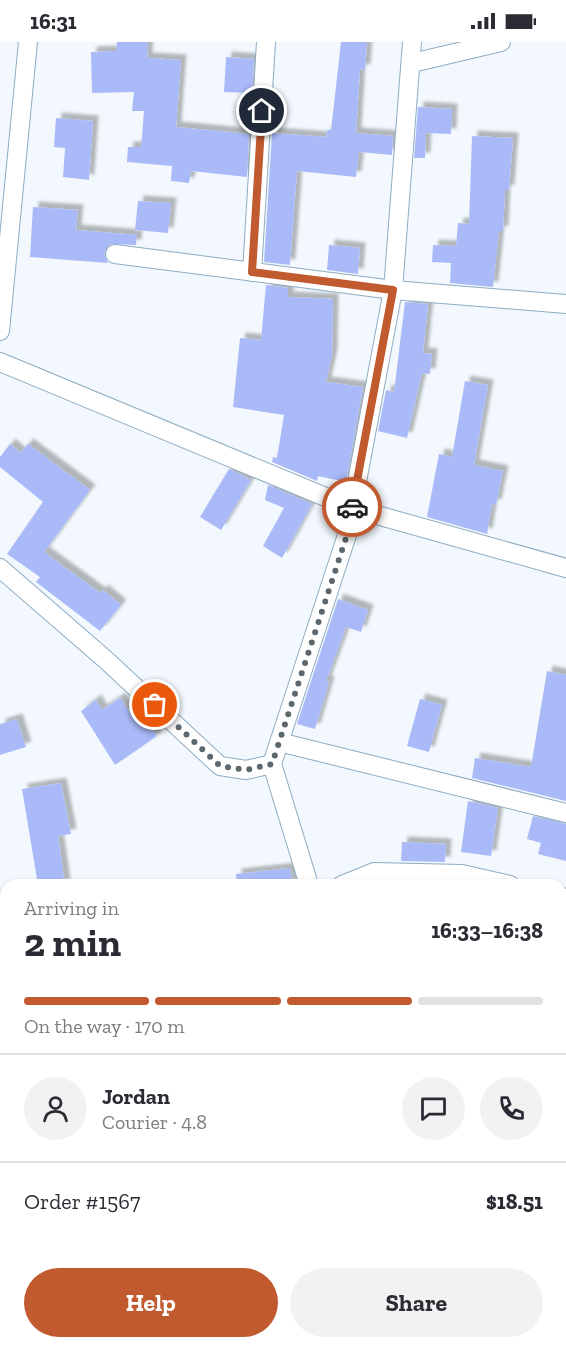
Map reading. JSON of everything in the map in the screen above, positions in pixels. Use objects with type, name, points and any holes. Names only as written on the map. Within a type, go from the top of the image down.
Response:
[{"type":"street","points":[[0,331],[28,42]]},
{"type":"street","points":[[252,272],[266,42]]},
{"type":"street","points":[[307,879],[272,764],[347,535],[393,290],[412,42]]},
{"type":"street","points":[[412,63],[501,42]]},
{"type":"street","points":[[114,254],[393,290],[566,304]]},
{"type":"street","points":[[0,362],[352,508],[566,568]]},
{"type":"street","points":[[0,568],[106,660],[220,766],[246,770],[272,764]]},
{"type":"street","points":[[279,742],[566,813]]},
{"type":"street","points":[[357,879],[374,872],[462,874],[484,879]]},
{"type":"building","points":[[117,42],[148,42],[147,58],[181,60],[176,127],[249,134],[247,177],[191,171],[189,183],[171,181],[172,166],[127,162],[128,147],[141,147],[144,111],[132,111],[134,92],[92,93],[91,52],[116,51]]},
{"type":"building","points":[[341,42],[367,42],[365,70],[360,69],[356,133],[393,136],[392,155],[359,152],[356,177],[297,171],[290,265],[264,262],[272,133],[326,137],[327,130],[331,130]]},
{"type":"building","points":[[226,57],[254,59],[252,93],[224,92]]},
{"type":"building","points":[[418,107],[452,109],[451,134],[426,133],[425,158],[414,158]]},
{"type":"building","points":[[56,118],[93,121],[89,180],[63,177],[65,148],[54,147]]},
{"type":"building","points":[[472,136],[513,138],[509,190],[505,190],[503,231],[499,231],[493,287],[450,283],[451,263],[432,262],[433,245],[456,246],[458,223],[469,224]]},
{"type":"building","points":[[138,201],[171,203],[168,233],[135,230]]},
{"type":"building","points":[[33,207],[78,210],[76,230],[137,235],[136,245],[110,244],[104,253],[108,263],[30,257]]},
{"type":"building","points":[[329,245],[360,248],[358,274],[327,270]]},
{"type":"building","points":[[266,285],[288,288],[288,297],[333,299],[332,355],[326,382],[363,387],[346,482],[318,476],[317,481],[272,462],[273,457],[277,458],[284,415],[233,407],[240,338],[261,340]]},
{"type":"building","points":[[405,302],[428,304],[423,353],[432,354],[430,374],[422,373],[407,438],[378,431],[386,390],[394,392]]},
{"type":"building","points":[[465,381],[488,385],[474,465],[503,471],[496,505],[492,504],[487,534],[427,517],[439,454],[452,457]]},
{"type":"building","points":[[10,444],[20,453],[28,444],[90,490],[44,552],[100,593],[103,590],[121,605],[100,631],[36,582],[40,577],[7,554],[43,502],[0,467],[0,457]]},
{"type":"building","points":[[229,469],[251,480],[221,530],[200,517]]},
{"type":"building","points":[[268,485],[312,504],[282,558],[263,546],[284,508],[265,500]]},
{"type":"building","points":[[338,599],[368,610],[361,632],[346,627],[326,681],[329,682],[315,729],[297,724]]},
{"type":"building","points":[[547,671],[566,675],[566,801],[472,778],[475,758],[531,767]]},
{"type":"building","points":[[120,698],[136,721],[143,716],[157,736],[115,765],[81,711],[96,700],[102,710]]},
{"type":"building","points":[[420,699],[442,705],[429,752],[407,746]]},
{"type":"building","points":[[17,719],[26,747],[0,755],[0,724]]},
{"type":"building","points":[[61,783],[71,834],[58,836],[64,879],[37,879],[22,789]]},
{"type":"building","points":[[468,801],[498,808],[491,856],[461,852]]},
{"type":"building","points":[[533,816],[566,824],[566,861],[538,854],[541,843],[527,839]]},
{"type":"building","points":[[402,842],[446,844],[445,862],[401,861]]},
{"type":"building","points":[[290,868],[292,879],[236,879],[236,874]]},
{"type":"way so far","points":[[155,705],[220,766],[246,770],[272,764],[347,535],[352,507]]},
{"type":"route","points":[[262,111],[252,272],[393,290],[352,507]]}]
